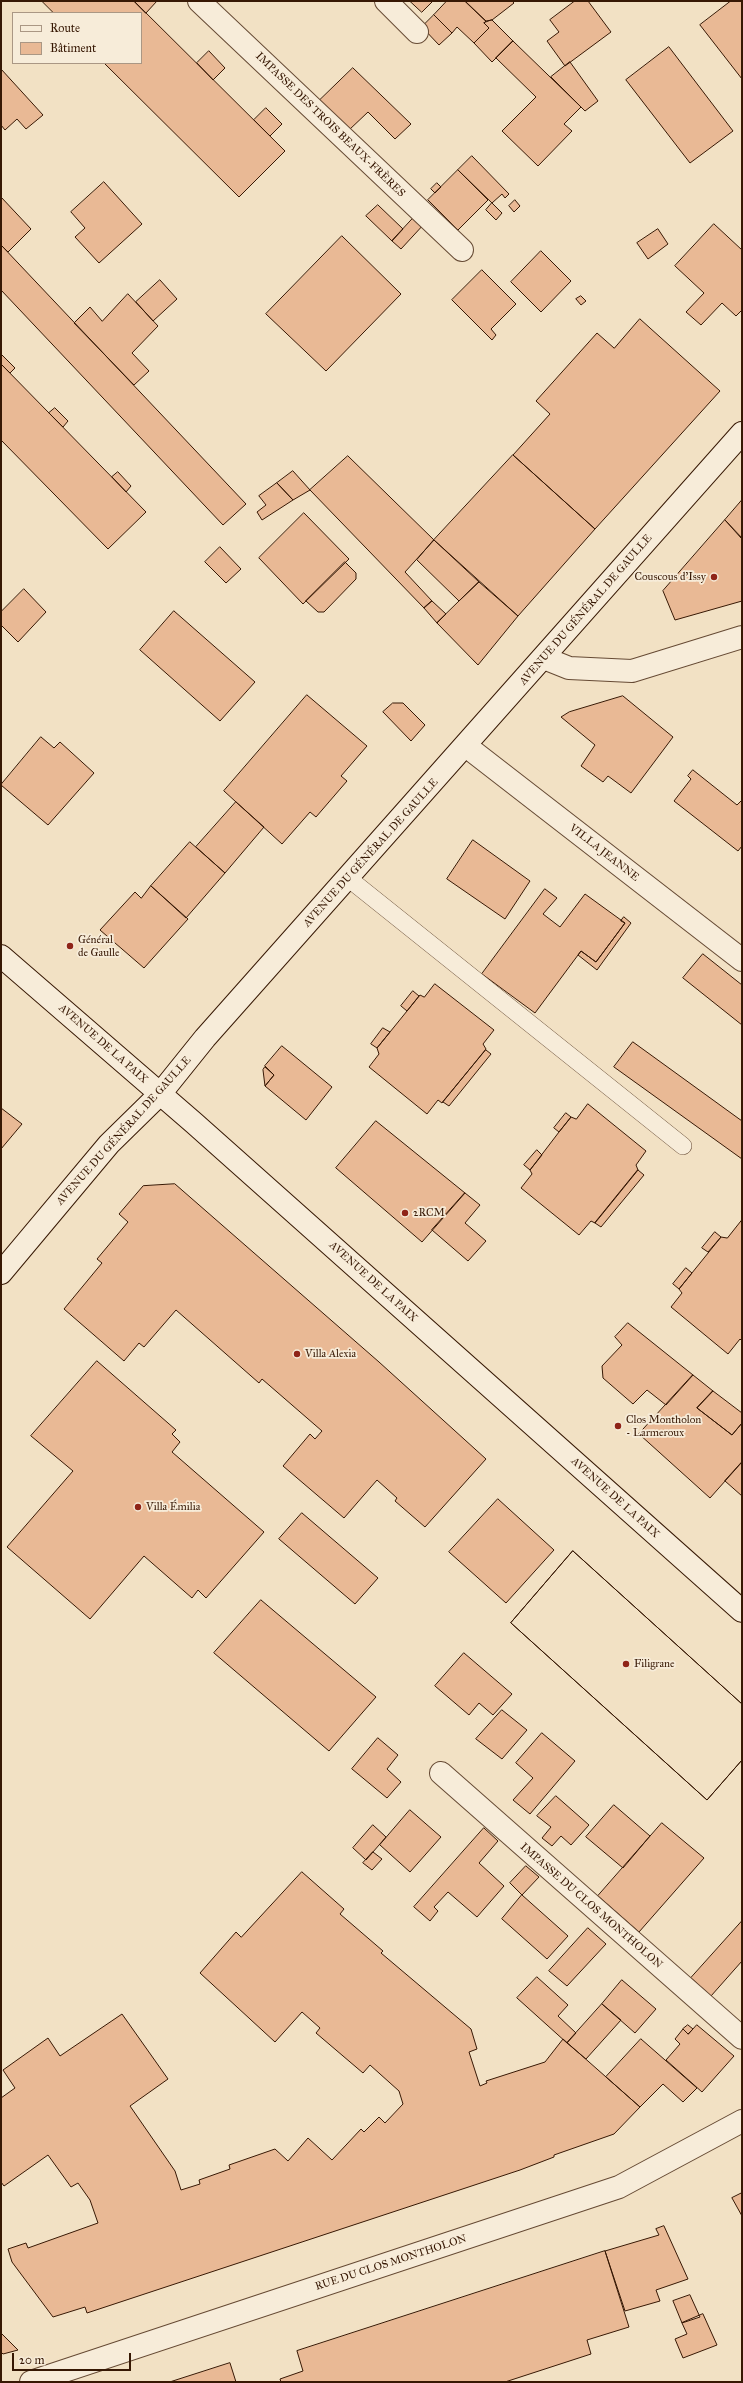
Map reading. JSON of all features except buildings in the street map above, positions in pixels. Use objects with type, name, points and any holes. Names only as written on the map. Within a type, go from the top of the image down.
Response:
[{"type":"street","name":"IMPASSE DES TROIS BEAUX-FRÈRES","points":[[199,1],[462,250]]},
{"type":"street","points":[[386,1],[417,32]]},
{"type":"street","name":"AVENUE DU GÉNÉRAL DE GAULLE","points":[[1,1273],[109,1144],[160,1094],[205,1038],[466,746],[742,433]]},
{"type":"street","points":[[544,658],[569,668],[632,671],[742,637]]},
{"type":"street","name":"VILLA JEANNE","points":[[466,746],[742,960]]},
{"type":"street","name":"AVENUE DE LA PAIX","points":[[1,956],[160,1094],[742,1611]]},
{"type":"street","name":"IMPASSE DU CLOS MONTHOLON","points":[[441,1773],[742,2038]]},
{"type":"street","name":"RUE DU CLOS MONTHOLON","points":[[31,2382],[619,2187],[742,2121]]},
{"type":"lane","points":[[348,878],[683,1146]]},
{"type":"place","name":"Couscous d'Issy","points":[[714,577]]},
{"type":"place","name":"Général de Gaulle","points":[[70,946]]},
{"type":"place","name":"2RCM","points":[[405,1213]]},
{"type":"place","name":"Villa Alexia","points":[[297,1354]]},
{"type":"place","name":"Clos Montholon - Larmeroux","points":[[618,1426]]},
{"type":"place","name":"Villa Émilia","points":[[138,1507]]},
{"type":"place","name":"Filigrane","points":[[626,1664]]}]
